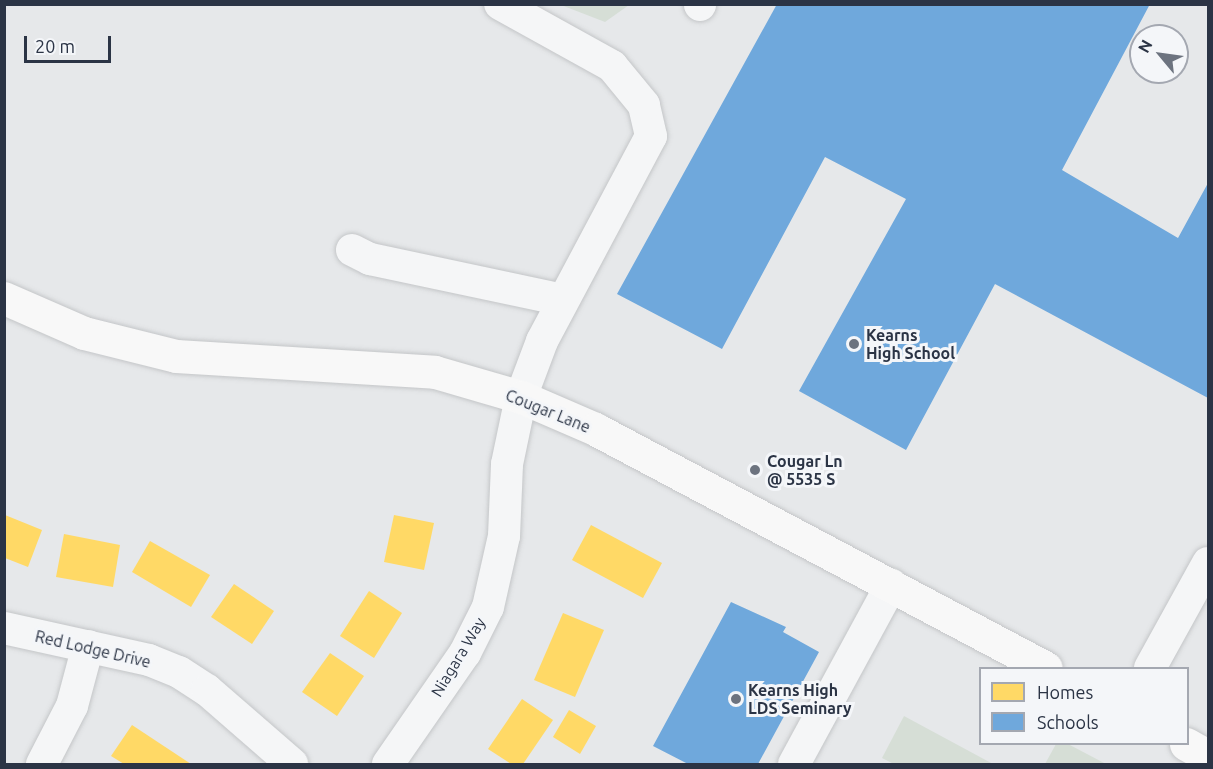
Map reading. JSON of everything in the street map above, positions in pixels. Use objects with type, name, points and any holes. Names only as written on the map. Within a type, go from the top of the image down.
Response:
[{"type":"main road","name":"Cougar Lane","points":[[4,298],[84,333],[176,356],[435,372],[521,397],[595,429],[1042,667]]},
{"type":"main road","points":[[1188,745],[1209,756]]},
{"type":"street","name":"Niagara Way","points":[[388,765],[465,652],[488,607],[504,536],[507,464],[521,397],[563,300],[651,136],[645,105],[612,66],[500,4]]},
{"type":"street","points":[[352,250],[370,259],[563,300]]},
{"type":"street","points":[[1151,667],[1209,563]]},
{"type":"street","points":[[794,765],[891,585]]},
{"type":"street","name":"Red Lodge Drive","points":[[4,628],[149,660],[179,672],[207,690],[292,765]]},
{"type":"street","points":[[42,765],[72,706],[88,646]]},
{"type":"shaded area","points":[[561,5],[629,5],[605,22]]},
{"type":"shaded area","points":[[904,716],[993,764],[894,764],[882,758]]},
{"type":"shaded area","points":[[1055,745],[1070,745],[1106,764],[1045,764]]},
{"type":"building: Homes","points":[[5,515],[42,530],[28,567],[5,558]]},
{"type":"building: Homes","points":[[394,515],[434,523],[424,570],[384,562]]},
{"type":"building: Homes","points":[[591,525],[662,563],[643,598],[572,560]]},
{"type":"building: Homes","points":[[64,534],[120,545],[113,587],[56,577]]},
{"type":"building: Homes","points":[[150,541],[210,575],[191,607],[132,572]]},
{"type":"building: Homes","points":[[234,584],[274,611],[252,644],[211,617]]},
{"type":"building: Homes","points":[[369,591],[402,613],[374,658],[340,636]]},
{"type":"building: Homes","points":[[563,613],[604,630],[575,697],[534,680]]},
{"type":"building: Homes","points":[[330,653],[364,676],[337,716],[302,692]]},
{"type":"building: Homes","points":[[522,699],[553,720],[523,764],[511,764],[488,749]]},
{"type":"building: Homes","points":[[569,710],[596,726],[580,754],[553,737]]},
{"type":"building: Homes","points":[[132,725],[191,764],[124,764],[111,756]]},
{"type":"building: Schools","points":[[777,4],[1150,4],[1139,24],[1129,24],[1129,44],[1062,170],[1178,238],[1208,183],[1208,398],[995,284],[906,450],[799,391],[906,199],[825,157],[722,349],[617,294]]},
{"type":"building: Schools","name":"Kearns High LDS Seminary","points":[[731,602],[786,627],[783,632],[819,652],[758,764],[688,764],[653,746]]},
{"type":"place","name":"Kearns High School","points":[[854,344]]},
{"type":"place","name":"Cougar Ln @ 5535 S","points":[[755,470]]},
{"type":"place","name":"Kearns High LDS Seminary","points":[[736,699]]}]
